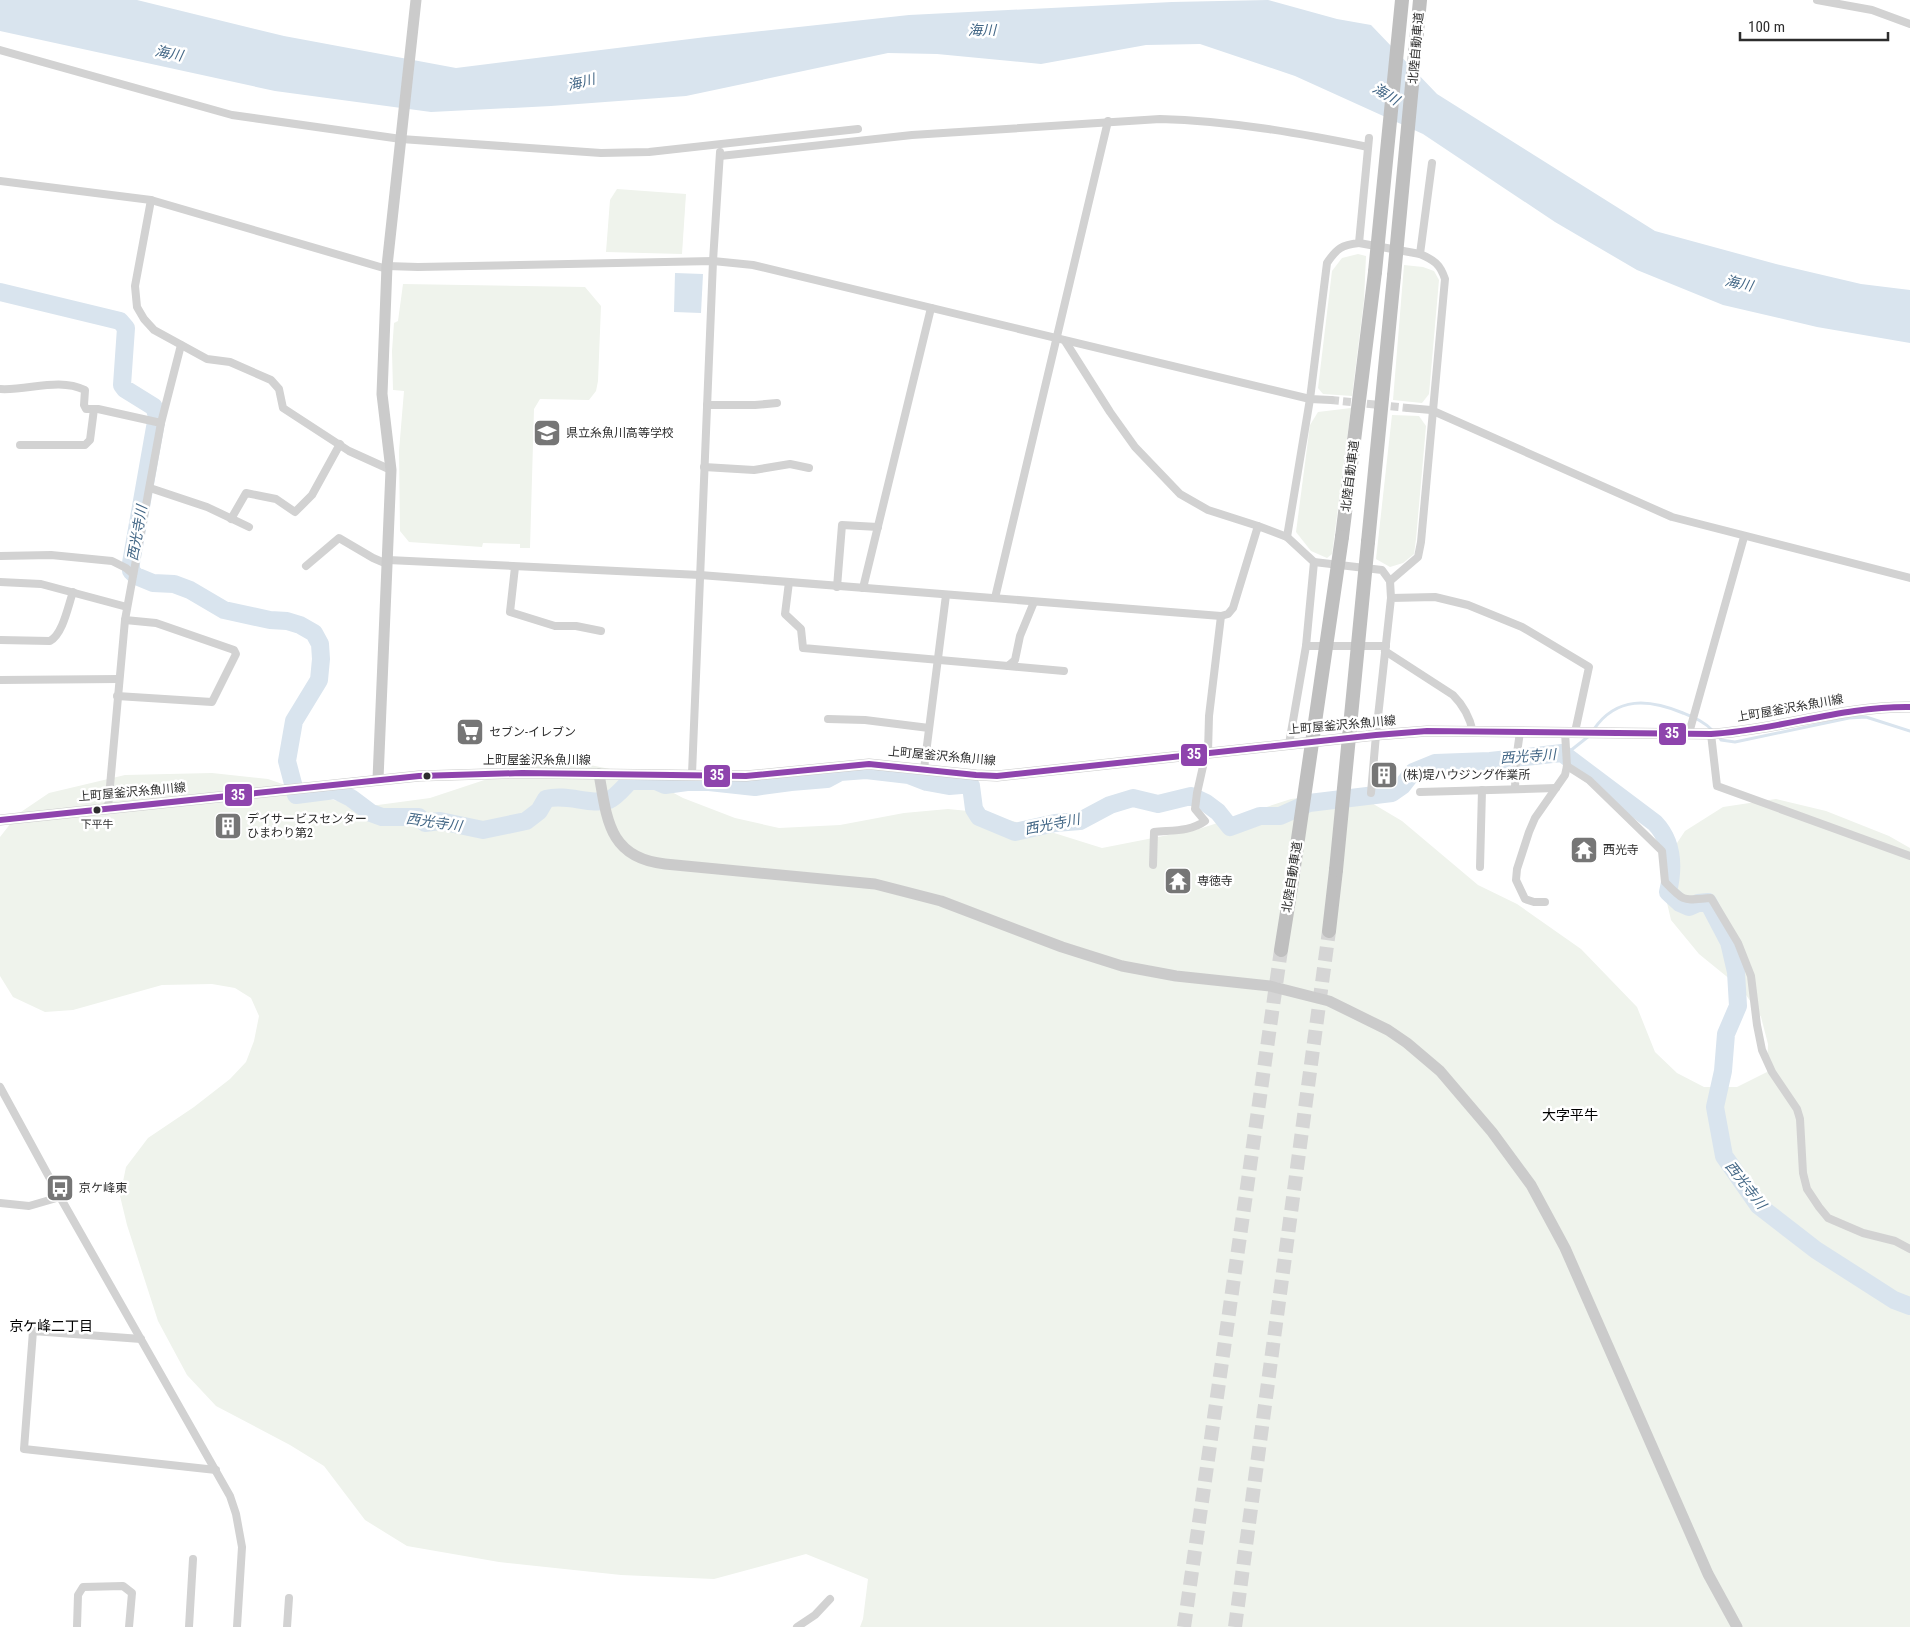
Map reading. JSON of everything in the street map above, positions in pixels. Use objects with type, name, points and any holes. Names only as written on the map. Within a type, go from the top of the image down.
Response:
[{"type":"highway","name":"北陸自動車道","points":[[1281,950],[1342,537],[1375,272],[1402,0]]},
{"type":"highway","name":"北陸自動車道","points":[[1329,932],[1420,0]]},
{"type":"street","points":[[378,779],[391,470],[382,394],[387,268],[416,0]]},
{"type":"street","points":[[1817,0],[1872,10],[1910,24]]},
{"type":"street","points":[[0,50],[232,115],[402,139],[601,153],[649,152],[858,129]]},
{"type":"street","points":[[720,156],[912,135],[1108,121],[1200,120],[1294,132],[1368,143],[1359,243]]},
{"type":"street","points":[[995,598],[1061,340],[1108,121]]},
{"type":"street","points":[[692,774],[713,261],[720,145]]},
{"type":"street","points":[[1420,254],[1432,163]]},
{"type":"street","points":[[0,181],[151,200],[387,268],[713,261],[754,265],[1310,399],[1331,400]]},
{"type":"street","points":[[151,200],[135,286],[137,307],[144,319],[154,330],[207,359],[230,362],[271,380],[279,389],[283,408],[340,444],[391,470]]},
{"type":"street","points":[[1286,537],[1310,399],[1327,263],[1334,252],[1345,245],[1359,243],[1420,254],[1435,260],[1441,267],[1445,279],[1421,542],[1418,557],[1390,581]]},
{"type":"street","points":[[863,588],[931,308]]},
{"type":"street","points":[[1061,340],[1135,447],[1180,494],[1208,510],[1286,537],[1314,562],[1382,570],[1390,581],[1392,598],[1376,735],[1372,793]]},
{"type":"street","points":[[108,808],[125,620],[161,423],[181,345]]},
{"type":"street","points":[[0,389],[52,384],[80,388],[85,390],[84,405],[86,409],[161,423]]},
{"type":"street","points":[[707,405],[776,403]]},
{"type":"street","points":[[1408,408],[1432,410],[1672,517],[1910,578]]},
{"type":"street","points":[[20,445],[85,445],[90,440],[94,409]]},
{"type":"street","points":[[231,518],[246,493],[276,500],[295,512],[312,495],[340,444]]},
{"type":"street","points":[[704,467],[754,470],[790,464],[808,468]]},
{"type":"street","points":[[150,488],[207,507],[250,527]]},
{"type":"street","points":[[837,587],[842,525],[878,527]]},
{"type":"street","points":[[306,566],[339,538],[373,558],[388,562],[700,575],[1221,616],[1228,614],[1233,608],[1258,526]]},
{"type":"street","points":[[1689,733],[1744,537]]},
{"type":"street","points":[[0,556],[51,555],[112,561],[133,574]]},
{"type":"street","points":[[1289,744],[1306,646],[1314,562]]},
{"type":"street","points":[[515,567],[510,612],[555,626],[576,626],[601,631]]},
{"type":"street","points":[[0,582],[41,584],[128,607]]},
{"type":"street","points":[[789,582],[785,614],[801,630],[804,648],[1064,671]]},
{"type":"street","points":[[0,640],[50,641],[56,638],[66,616],[73,592]]},
{"type":"street","points":[[924,769],[946,595]]},
{"type":"street","points":[[1392,598],[1435,597],[1468,605],[1522,627],[1589,667],[1570,732],[1565,775],[1535,818],[1517,869],[1516,880],[1525,899],[1534,902],[1545,902]]},
{"type":"street","points":[[1008,666],[1015,660],[1020,636],[1034,602]]},
{"type":"street","points":[[1152,864],[1154,832],[1182,830],[1198,826],[1205,821],[1195,809],[1207,753],[1209,716],[1221,616]]},
{"type":"street","points":[[117,696],[212,702],[236,654],[234,650],[156,623],[125,620]]},
{"type":"street","points":[[1306,646],[1386,649],[1453,694],[1471,722],[1473,732]]},
{"type":"street","points":[[0,680],[119,678]]},
{"type":"street","name":"上町屋釜沢糸魚川線","points":[[0,820],[172,803],[378,779],[494,773],[746,776],[869,764],[997,776],[1427,731],[1712,734],[1756,730],[1869,708],[1910,707]]},
{"type":"street","points":[[828,719],[865,720],[929,728]]},
{"type":"street","points":[[1515,789],[1516,760],[1520,732]]},
{"type":"street","points":[[1712,734],[1717,786],[1910,856]]},
{"type":"street","points":[[1567,766],[1589,780],[1662,851],[1664,882],[1681,898],[1690,901],[1711,898],[1724,918],[1738,944],[1751,976],[1762,1050],[1772,1072],[1797,1108],[1800,1119],[1803,1173],[1807,1189],[1819,1207],[1828,1218],[1863,1233],[1895,1241],[1910,1249]]},
{"type":"street","points":[[599,774],[607,819],[612,831],[618,842],[626,850],[643,860],[665,864],[847,880],[904,890],[941,901],[1077,952],[1122,966],[1176,976],[1270,986],[1329,1001],[1373,1021],[1407,1043],[1455,1086],[1523,1174],[1550,1218],[1565,1248],[1701,1558],[1737,1627]]},
{"type":"street","points":[[1420,792],[1556,788]]},
{"type":"street","points":[[1480,867],[1482,790]]},
{"type":"street","points":[[0,1087],[60,1197],[230,1496],[236,1514],[242,1547],[237,1627]]},
{"type":"street","points":[[0,1203],[29,1206],[60,1197]]},
{"type":"street","points":[[141,1339],[32,1331],[24,1449],[216,1470]]},
{"type":"street","points":[[189,1627],[193,1558]]},
{"type":"street","points":[[77,1627],[78,1595],[84,1587],[123,1586],[132,1593],[129,1627]]},
{"type":"street","points":[[287,1627],[288,1598]]},
{"type":"street","points":[[797,1627],[815,1615],[830,1599]]},
{"type":"shaded area","points":[[617,189],[686,194],[682,254],[606,252],[610,200]]},
{"type":"shaded area","points":[[1358,254],[1366,256],[1364,300],[1352,396],[1323,394],[1318,388],[1332,271],[1342,258]]},
{"type":"shaded area","points":[[1404,265],[1423,267],[1434,271],[1439,280],[1429,394],[1422,403],[1393,400]]},
{"type":"shaded area","points":[[403,284],[585,287],[601,306],[596,391],[589,400],[540,399],[534,409],[530,548],[520,548],[520,544],[483,543],[482,547],[409,542],[400,531],[399,451],[404,391],[393,390],[392,351],[394,323],[398,321]]},
{"type":"shaded area","points":[[1351,408],[1332,554],[1327,558],[1311,551],[1296,532],[1310,425],[1318,412]]},
{"type":"shaded area","points":[[1392,415],[1419,416],[1426,426],[1414,554],[1403,563],[1390,567],[1376,559]]},
{"type":"shaded area","points":[[539,762],[575,762],[640,775],[683,798],[735,818],[779,828],[840,825],[904,813],[948,809],[978,812],[1102,848],[1199,829],[1291,799],[1333,794],[1370,802],[1402,821],[1478,885],[1517,904],[1581,949],[1637,1007],[1655,1052],[1677,1073],[1704,1087],[1737,1087],[1767,1072],[1768,1044],[1761,1017],[1742,989],[1699,954],[1671,920],[1664,890],[1667,858],[1685,831],[1723,807],[1776,799],[1826,811],[1889,836],[1910,848],[1910,1627],[860,1627],[863,1619],[868,1579],[806,1554],[714,1579],[621,1575],[499,1562],[407,1546],[365,1520],[324,1466],[290,1445],[216,1406],[187,1375],[158,1321],[127,1225],[120,1196],[126,1167],[148,1138],[194,1107],[230,1079],[246,1062],[254,1041],[259,1016],[251,998],[235,988],[212,984],[162,985],[73,1010],[45,1012],[13,997],[0,976],[0,837],[18,814],[49,793],[125,775],[212,773],[268,779],[317,796],[363,807],[430,798]]},
{"type":"water","name":"海川","points":[[0,0],[137,0],[284,36],[456,68],[706,37],[909,15],[1172,2],[1268,0],[1337,19],[1371,25],[1437,94],[1655,231],[1776,264],[1861,284],[1910,290],[1910,343],[1817,327],[1723,305],[1637,270],[1555,222],[1423,134],[1295,76],[1200,44],[1146,45],[1041,64],[937,54],[888,53],[686,96],[551,106],[431,112],[275,91],[0,31]]},
{"type":"water","points":[[675,273],[703,274],[701,313],[674,312]]},
{"type":"waterway","name":"西光寺川","points":[[0,292],[120,321],[126,328],[122,385],[125,389],[154,407],[157,416],[131,571],[136,576],[153,583],[174,584],[190,590],[224,610],[270,620],[287,621],[300,625],[314,633],[320,644],[319,680],[294,721],[287,761],[296,795],[335,790],[351,798],[371,813],[382,817],[419,817],[425,823],[440,821],[483,830],[526,821],[539,811],[546,799],[562,797],[595,802],[609,800],[630,781],[656,781],[665,785],[709,782],[755,787],[827,779],[840,772],[866,770],[909,775],[927,782],[949,786],[968,782],[971,786],[974,809],[979,817],[1015,832],[1055,823],[1080,821],[1110,805],[1133,798],[1158,804],[1191,796],[1206,803],[1218,812],[1230,827],[1260,816],[1280,816],[1309,803],[1392,793],[1402,786],[1413,772],[1435,763],[1490,761],[1562,753],[1655,823],[1661,830],[1669,847],[1671,873],[1668,892],[1680,903],[1689,907],[1698,903],[1708,902],[1729,942],[1736,972],[1738,1006],[1726,1034],[1723,1071],[1715,1107],[1724,1156],[1759,1206],[1816,1250],[1894,1300],[1910,1306]]},
{"type":"waterway","points":[[1594,729],[1603,718],[1613,711],[1634,703],[1646,703],[1683,713],[1703,723],[1713,731]]},
{"type":"waterway","points":[[1719,737],[1721,740],[1735,742],[1849,718],[1866,717],[1910,731]]},
{"type":"waterway","points":[[1562,753],[1570,751],[1589,736]]},
{"type":"tunnel","points":[[1331,400],[1408,408]]},
{"type":"tunnel","points":[[1235,1627],[1329,931]]},
{"type":"tunnel","points":[[1184,1627],[1281,950]]},
{"type":"transit line","name":"35","points":[[0,820],[419,776],[522,773],[746,776],[869,764],[997,776],[1427,731],[1711,734],[1761,728],[1860,710],[1910,707]]},
{"type":"place","name":"県立糸魚川高等学校","points":[[547,433]]},
{"type":"place","name":"セブン-イレブン","points":[[470,732]]},
{"type":"place","name":"(株)堤ハウジング作業所","points":[[1384,775]]},
{"type":"place","name":"下平牛","points":[[97,810]]},
{"type":"place","name":"デイサービスセンター ひまわり第2","points":[[228,826]]},
{"type":"place","name":"西光寺","points":[[1584,850]]},
{"type":"place","name":"専徳寺","points":[[1178,881]]},
{"type":"place","name":"京ケ峰東","points":[[60,1188]]},
{"type":"district","name":"大字平牛","points":[[1570,1115]]},
{"type":"district","name":"京ケ峰二丁目","points":[[51,1326]]}]
